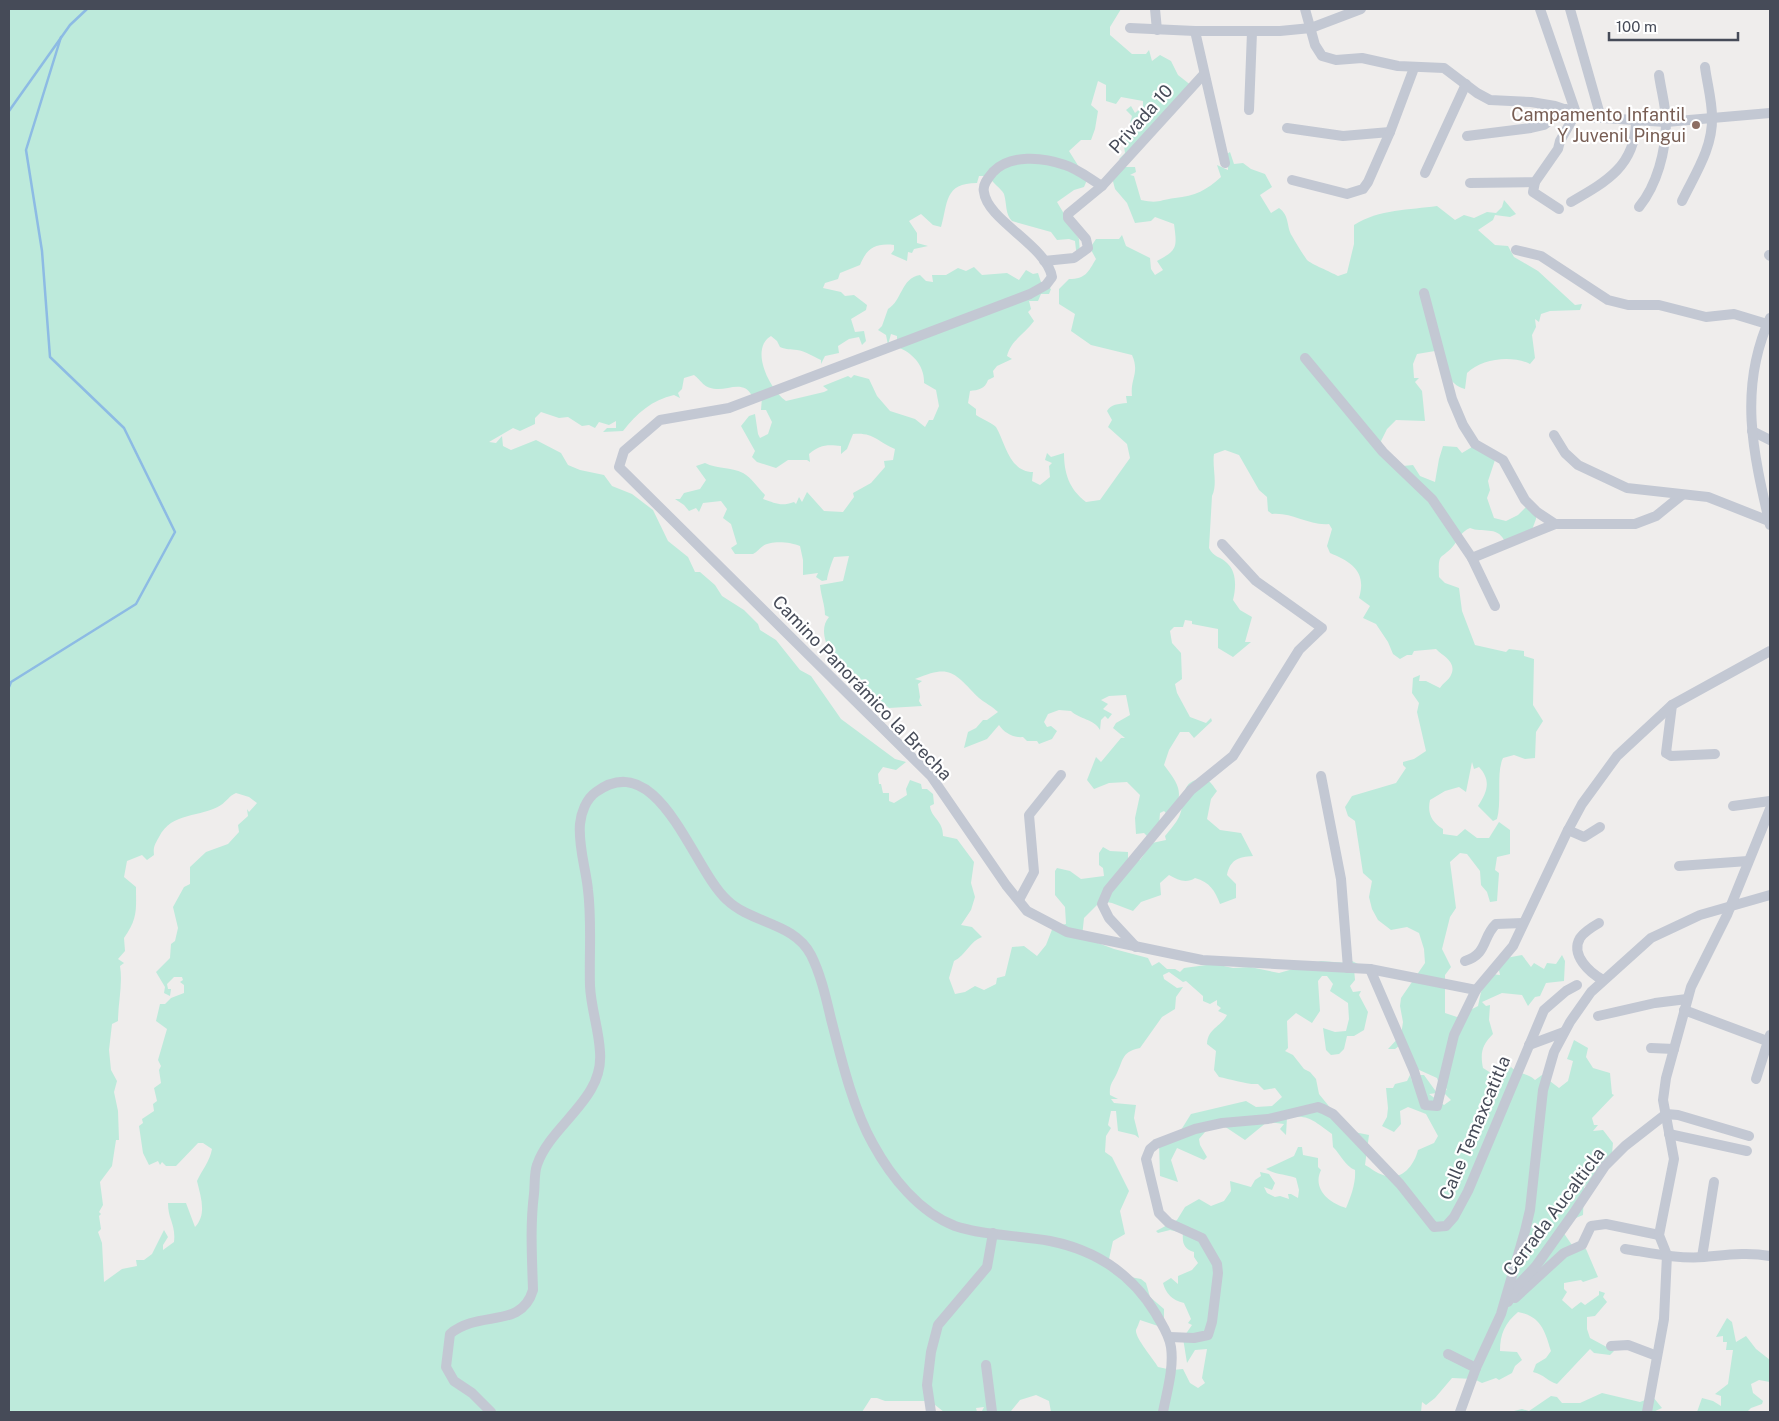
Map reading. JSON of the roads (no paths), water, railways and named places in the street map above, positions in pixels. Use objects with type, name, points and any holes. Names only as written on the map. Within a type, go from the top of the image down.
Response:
[{"type":"street","points":[[1155,9],[1157,30]]},
{"type":"street","points":[[1305,9],[1317,52],[1328,59],[1362,58],[1414,68],[1444,68],[1477,93],[1490,100],[1531,102],[1566,109],[1582,116],[1636,122],[1666,122],[1770,113]]},
{"type":"street","points":[[1130,28],[1194,32],[1252,32],[1310,28],[1347,11],[1361,9]]},
{"type":"street","points":[[1540,9],[1576,112],[1560,141],[1558,149],[1535,182],[1533,192],[1559,209]]},
{"type":"street","points":[[1570,9],[1601,118]]},
{"type":"street","points":[[1194,32],[1225,163]]},
{"type":"street","points":[[1249,110],[1252,32]]},
{"type":"street","points":[[1682,201],[1707,150],[1712,118],[1705,66]]},
{"type":"street","points":[[1292,180],[1347,194],[1363,189],[1368,182],[1390,132],[1414,68]]},
{"type":"street","name":"Privada 10","points":[[1044,261],[1074,258],[1088,248],[1086,239],[1068,218],[1068,214],[1102,186],[1204,74]]},
{"type":"street","points":[[1639,207],[1648,197],[1661,162],[1666,122],[1659,76]]},
{"type":"street","points":[[1425,173],[1466,84]]},
{"type":"street","points":[[1467,136],[1544,125],[1566,109]]},
{"type":"street","points":[[1571,202],[1612,176],[1622,164],[1635,140],[1636,122]]},
{"type":"street","points":[[1287,128],[1343,136],[1390,132]]},
{"type":"street","points":[[1044,261],[1004,221],[985,198],[983,190],[985,182],[994,171],[1009,161],[1040,160],[1066,165],[1102,186]]},
{"type":"street","points":[[1470,184],[1535,182]]},
{"type":"street","points":[[1516,250],[1541,256],[1608,300],[1628,305],[1659,304],[1706,317],[1734,314],[1769,321],[1751,386],[1752,431],[1770,524]]},
{"type":"street","name":"Camino Panorámico la Brecha","points":[[1044,261],[1050,269],[1052,277],[1046,285],[1030,294],[729,408],[655,423],[624,451],[620,467],[931,776],[1027,911],[1068,932],[1202,960],[1370,969],[1476,990]]},
{"type":"street","points":[[1424,293],[1452,399],[1463,425],[1475,444],[1503,460],[1524,500],[1555,524]]},
{"type":"street","points":[[1305,358],[1383,452],[1432,499],[1472,558],[1495,606]]},
{"type":"street","points":[[1752,431],[1770,440]]},
{"type":"street","points":[[1554,435],[1565,453],[1578,465],[1628,488],[1708,497],[1770,524]]},
{"type":"street","points":[[1472,558],[1555,524],[1635,524],[1656,516],[1682,495]]},
{"type":"street","points":[[1136,947],[1109,918],[1102,904],[1108,890],[1191,790],[1233,756],[1298,650],[1322,628],[1256,582],[1222,544]]},
{"type":"street","points":[[1370,969],[1414,1071],[1425,1105],[1438,1104],[1450,1047],[1476,990],[1513,946],[1582,804],[1616,756],[1672,705],[1770,651]]},
{"type":"street","points":[[1672,705],[1666,753],[1671,756],[1715,754]]},
{"type":"street","points":[[1019,900],[1034,872],[1029,815],[1061,776]]},
{"type":"street","points":[[1321,776],[1341,880],[1348,968]]},
{"type":"street","points":[[491,1412],[472,1393],[454,1381],[446,1368],[450,1334],[460,1325],[481,1319],[508,1316],[519,1311],[530,1299],[533,1290],[530,1223],[536,1166],[545,1150],[585,1099],[599,1074],[601,1055],[590,991],[588,893],[579,827],[582,813],[589,798],[598,790],[618,783],[636,784],[651,792],[665,808],[723,897],[735,907],[792,933],[810,953],[824,989],[840,1052],[865,1129],[875,1148],[905,1190],[923,1206],[953,1225],[1052,1242],[1078,1249],[1104,1260],[1128,1278],[1151,1306],[1170,1337],[1172,1366],[1163,1412]]},
{"type":"street","points":[[1733,806],[1770,800]]},
{"type":"street","points":[[1647,1412],[1664,1319],[1667,1256],[1659,1235],[1674,1159],[1664,1093],[1687,999],[1731,906],[1770,809]]},
{"type":"street","points":[[1568,830],[1584,837],[1600,827]]},
{"type":"street","points":[[1678,866],[1748,861]]},
{"type":"street","points":[[1460,1412],[1476,1368],[1501,1314],[1530,1210],[1543,1090],[1550,1063],[1564,1032],[1590,992],[1651,938],[1700,914],[1770,895]]},
{"type":"street","points":[[1465,961],[1472,959],[1484,947],[1492,928],[1496,924],[1523,923]]},
{"type":"street","points":[[1598,923],[1579,940],[1578,948],[1582,962],[1590,973],[1603,980]]},
{"type":"street","name":"Calle Temaxcatitla","points":[[1170,1337],[1194,1338],[1208,1335],[1212,1322],[1218,1269],[1202,1238],[1169,1223],[1161,1216],[1147,1165],[1147,1154],[1150,1149],[1156,1144],[1195,1129],[1222,1123],[1268,1119],[1314,1108],[1323,1109],[1333,1114],[1400,1184],[1434,1227],[1446,1226],[1454,1217],[1468,1191],[1544,1010],[1576,985]]},
{"type":"street","points":[[1598,1016],[1687,999]]},
{"type":"street","points":[[1684,1010],[1768,1038],[1756,1079]]},
{"type":"street","points":[[1529,1045],[1564,1032]]},
{"type":"street","points":[[1651,1048],[1674,1049]]},
{"type":"street","points":[[1666,1114],[1678,1115],[1749,1136]]},
{"type":"street","name":"Cerrada Aucalticla","points":[[1501,1314],[1519,1284],[1536,1266],[1605,1166],[1625,1146],[1666,1114]]},
{"type":"street","points":[[1670,1134],[1747,1151]]},
{"type":"street","points":[[1702,1258],[1714,1182]]},
{"type":"street","points":[[1501,1314],[1526,1286],[1564,1253],[1582,1245],[1590,1226],[1606,1224],[1659,1235]]},
{"type":"street","points":[[931,1412],[927,1385],[931,1352],[938,1325],[986,1267],[993,1233]]},
{"type":"street","points":[[1625,1249],[1667,1256],[1702,1258],[1752,1252],[1770,1256]]},
{"type":"street","points":[[1611,1346],[1628,1345],[1657,1356]]},
{"type":"street","points":[[1448,1354],[1476,1368]]},
{"type":"street","points":[[986,1366],[992,1412]]},
{"type":"waterway","points":[[9,111],[70,25],[87,9]]},
{"type":"waterway","points":[[9,687],[11,682],[136,604],[175,532],[124,428],[50,357],[42,251],[26,150],[61,37]]},
{"type":"place","name":"Campamento Infantil Y Juvenil Pingui","points":[[1696,125]]}]
